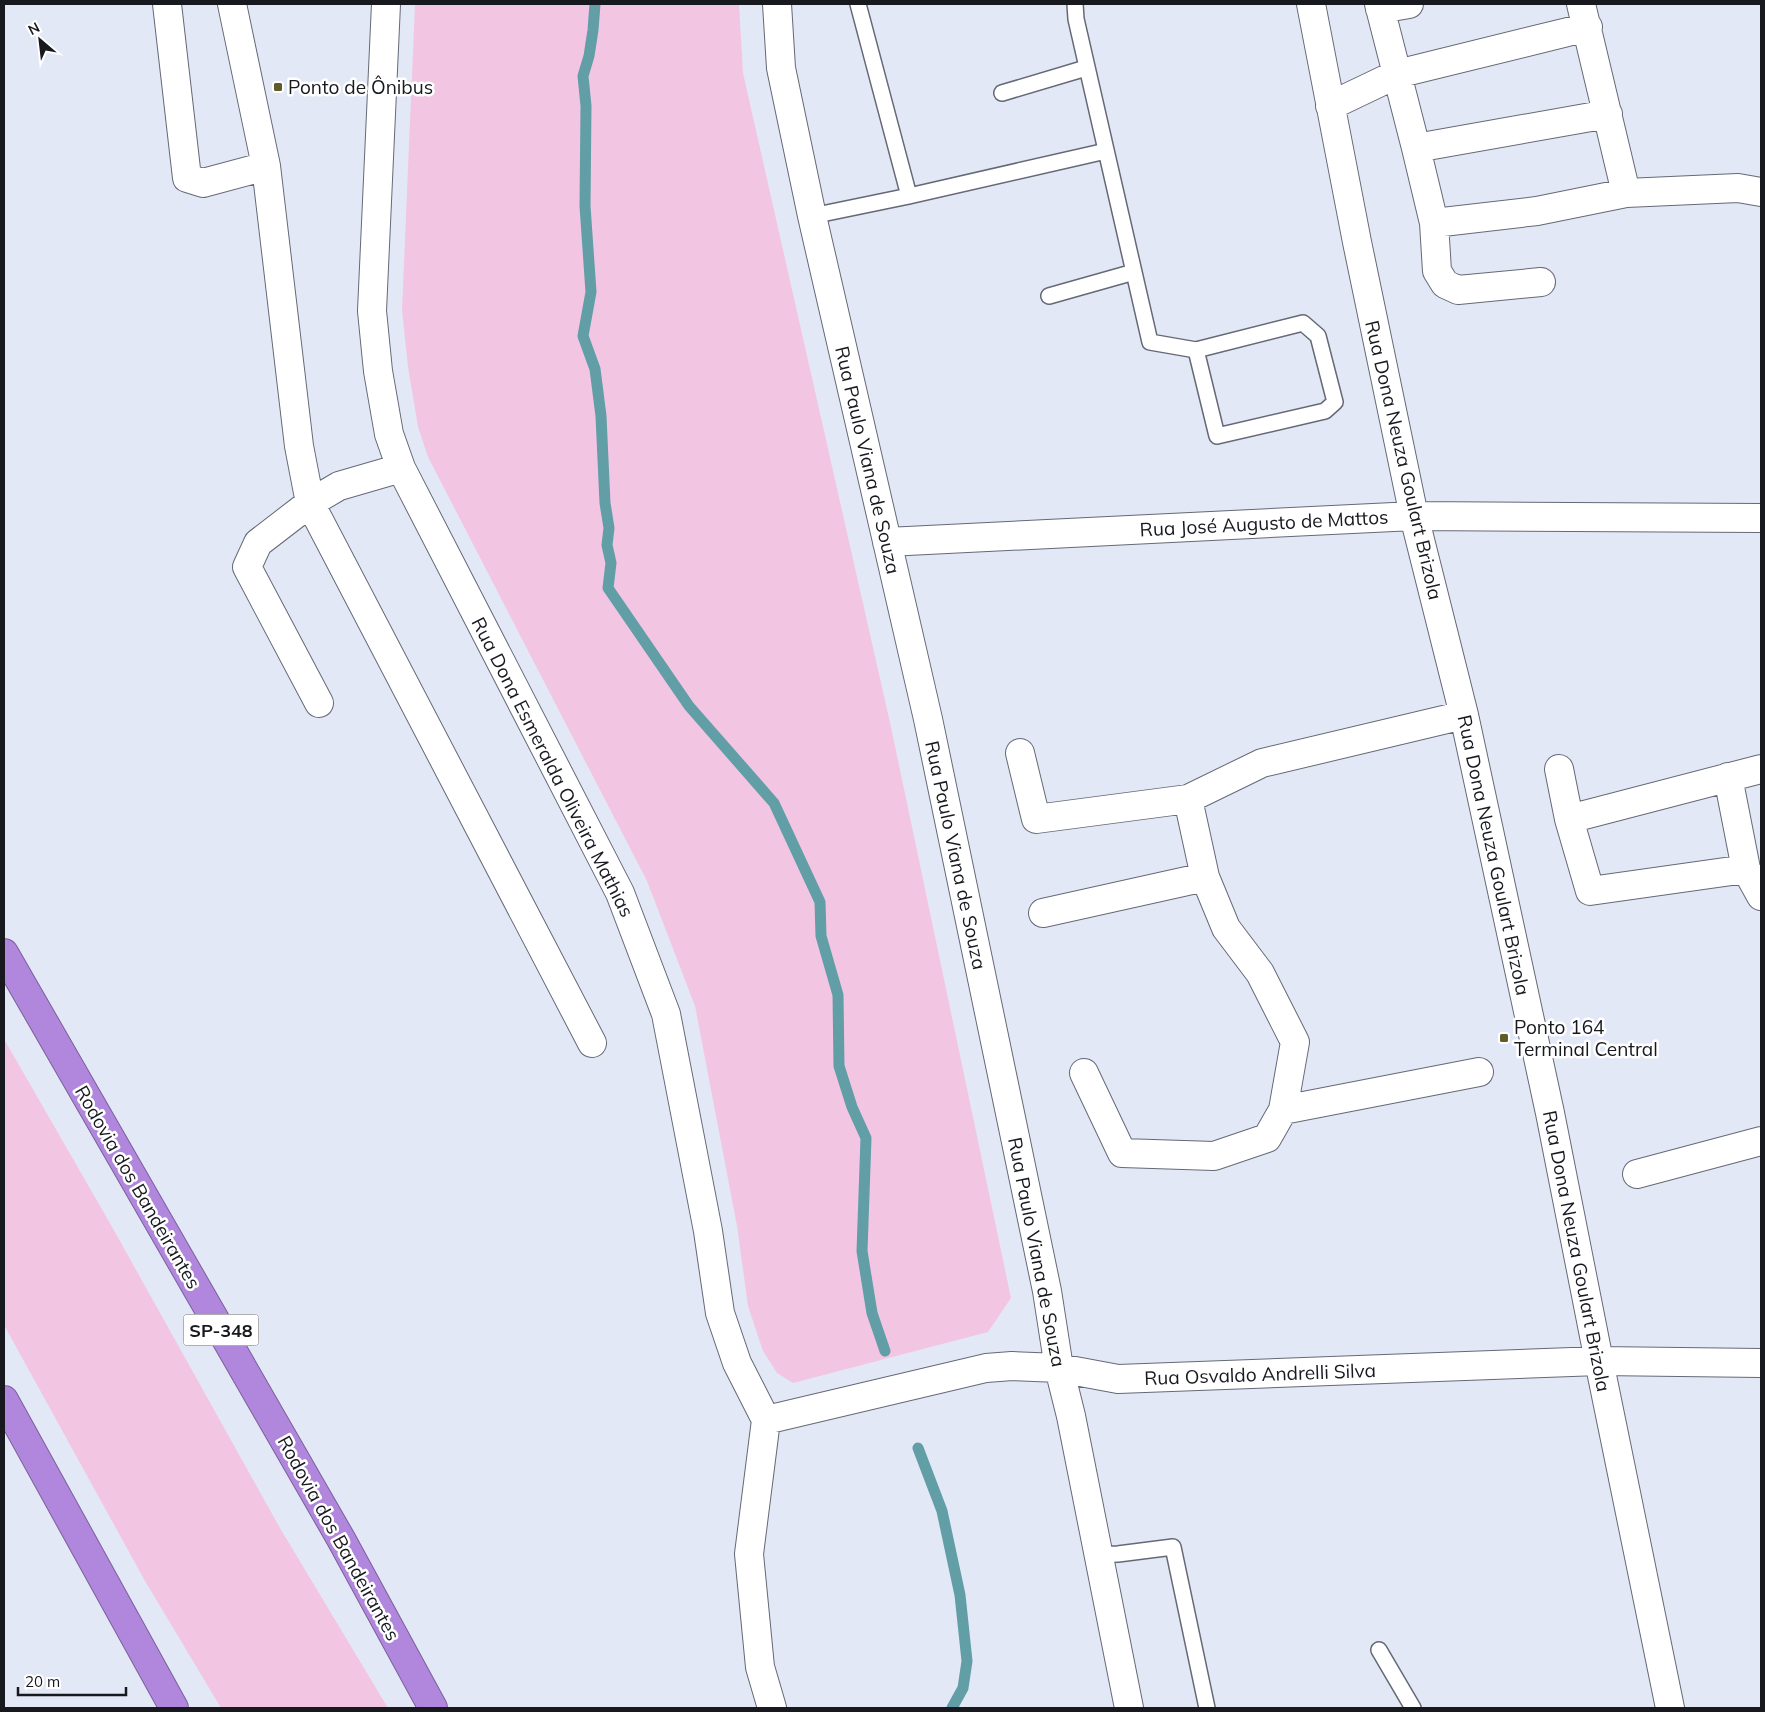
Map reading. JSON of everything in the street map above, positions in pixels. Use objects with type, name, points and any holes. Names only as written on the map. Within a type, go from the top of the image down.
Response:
[{"type":"highway","name":"Rodovia dos Bandeirantes","points":[[4,953],[341,1539],[433,1708]]},
{"type":"highway","points":[[4,1400],[174,1708]]},
{"type":"street","points":[[167,4],[188,178],[203,183],[266,166]]},
{"type":"street","points":[[232,4],[266,166],[298,446],[310,503],[592,1042]]},
{"type":"street","name":"Rua Dona Esmeralda Oliveira Mathias","points":[[386,4],[372,311],[378,371],[389,434],[401,468],[624,901],[666,1014],[708,1231],[720,1313],[737,1363],[766,1420]]},
{"type":"street","name":"Rua Paulo Viana de Souza","points":[[777,4],[781,68],[812,216],[928,719],[1045,1281],[1059,1368],[1072,1416],[1128,1708]]},
{"type":"street","name":"Rua Dona Neuza Goulart Brizola","points":[[1311,4],[1414,516],[1464,716],[1550,1113],[1670,1708]]},
{"type":"street","points":[[1409,4],[1379,6],[1434,223],[1438,271],[1445,284],[1458,290],[1541,282]]},
{"type":"street","points":[[1330,106],[1397,74],[1585,15],[1626,192]]},
{"type":"street","points":[[1416,148],[1608,114]]},
{"type":"street","points":[[1434,223],[1537,211],[1626,192],[1738,188],[1761,192]]},
{"type":"street","points":[[319,703],[247,568],[258,542],[310,503],[339,486],[401,468]]},
{"type":"street","name":"Rua José Augusto de Mattos","points":[[887,542],[1414,516],[1761,518]]},
{"type":"street","points":[[1020,753],[1036,819],[1188,799],[1262,763],[1464,716]]},
{"type":"street","points":[[1559,769],[1569,819],[1590,891],[1746,869]]},
{"type":"street","points":[[1569,819],[1761,769]]},
{"type":"street","points":[[1728,777],[1746,869],[1761,896]]},
{"type":"street","points":[[1084,1073],[1122,1153],[1214,1156],[1267,1138],[1283,1110],[1295,1042],[1260,973],[1226,928],[1205,877],[1188,799]]},
{"type":"street","points":[[1043,913],[1205,877]]},
{"type":"street","points":[[1283,1110],[1479,1072]]},
{"type":"street","points":[[1637,1174],[1761,1141]]},
{"type":"street","name":"Rua Osvaldo Andrelli Silva","points":[[766,1420],[986,1368],[1012,1366],[1059,1368],[1118,1380],[1599,1361],[1761,1363]]},
{"type":"street","points":[[766,1420],[750,1554],[760,1667],[772,1708]]},
{"type":"lane","points":[[858,4],[909,196]]},
{"type":"lane","points":[[1075,4],[1076,19],[1086,68],[1150,342],[1196,350],[1303,323],[1318,336],[1335,402],[1326,411],[1217,436],[1196,350]]},
{"type":"lane","points":[[1002,93],[1086,68]]},
{"type":"lane","points":[[812,216],[1106,151]]},
{"type":"lane","points":[[1049,296],[1134,272]]},
{"type":"lane","points":[[1098,1554],[1118,1554],[1173,1547],[1207,1708]]},
{"type":"lane","points":[[1379,1650],[1413,1708]]},
{"type":"shaded area","points":[[415,4],[739,4],[743,73],[891,727],[1011,1298],[988,1332],[793,1383],[777,1373],[763,1351],[748,1306],[737,1226],[695,1006],[647,881],[428,457],[418,427],[408,367],[402,310]]},
{"type":"shaded area","points":[[4,1039],[111,1225],[280,1528],[388,1708],[221,1708],[145,1581],[4,1325]]},
{"type":"waterway","points":[[595,4],[589,56],[583,76],[586,106],[585,206],[591,292],[583,336],[595,369],[601,416],[605,503],[609,528],[607,545],[611,563],[608,588],[689,706],[774,803],[820,902],[821,936],[838,995],[839,1066],[852,1107],[866,1138],[862,1251],[872,1313],[885,1351]]},
{"type":"waterway","points":[[918,1448],[942,1511],[960,1595],[967,1661],[963,1688],[952,1708]]},
{"type":"place","name":"Ponto de Ônibus","points":[[278,87]]},
{"type":"place","name":"Ponto 164 Terminal Central","points":[[1504,1038]]}]
